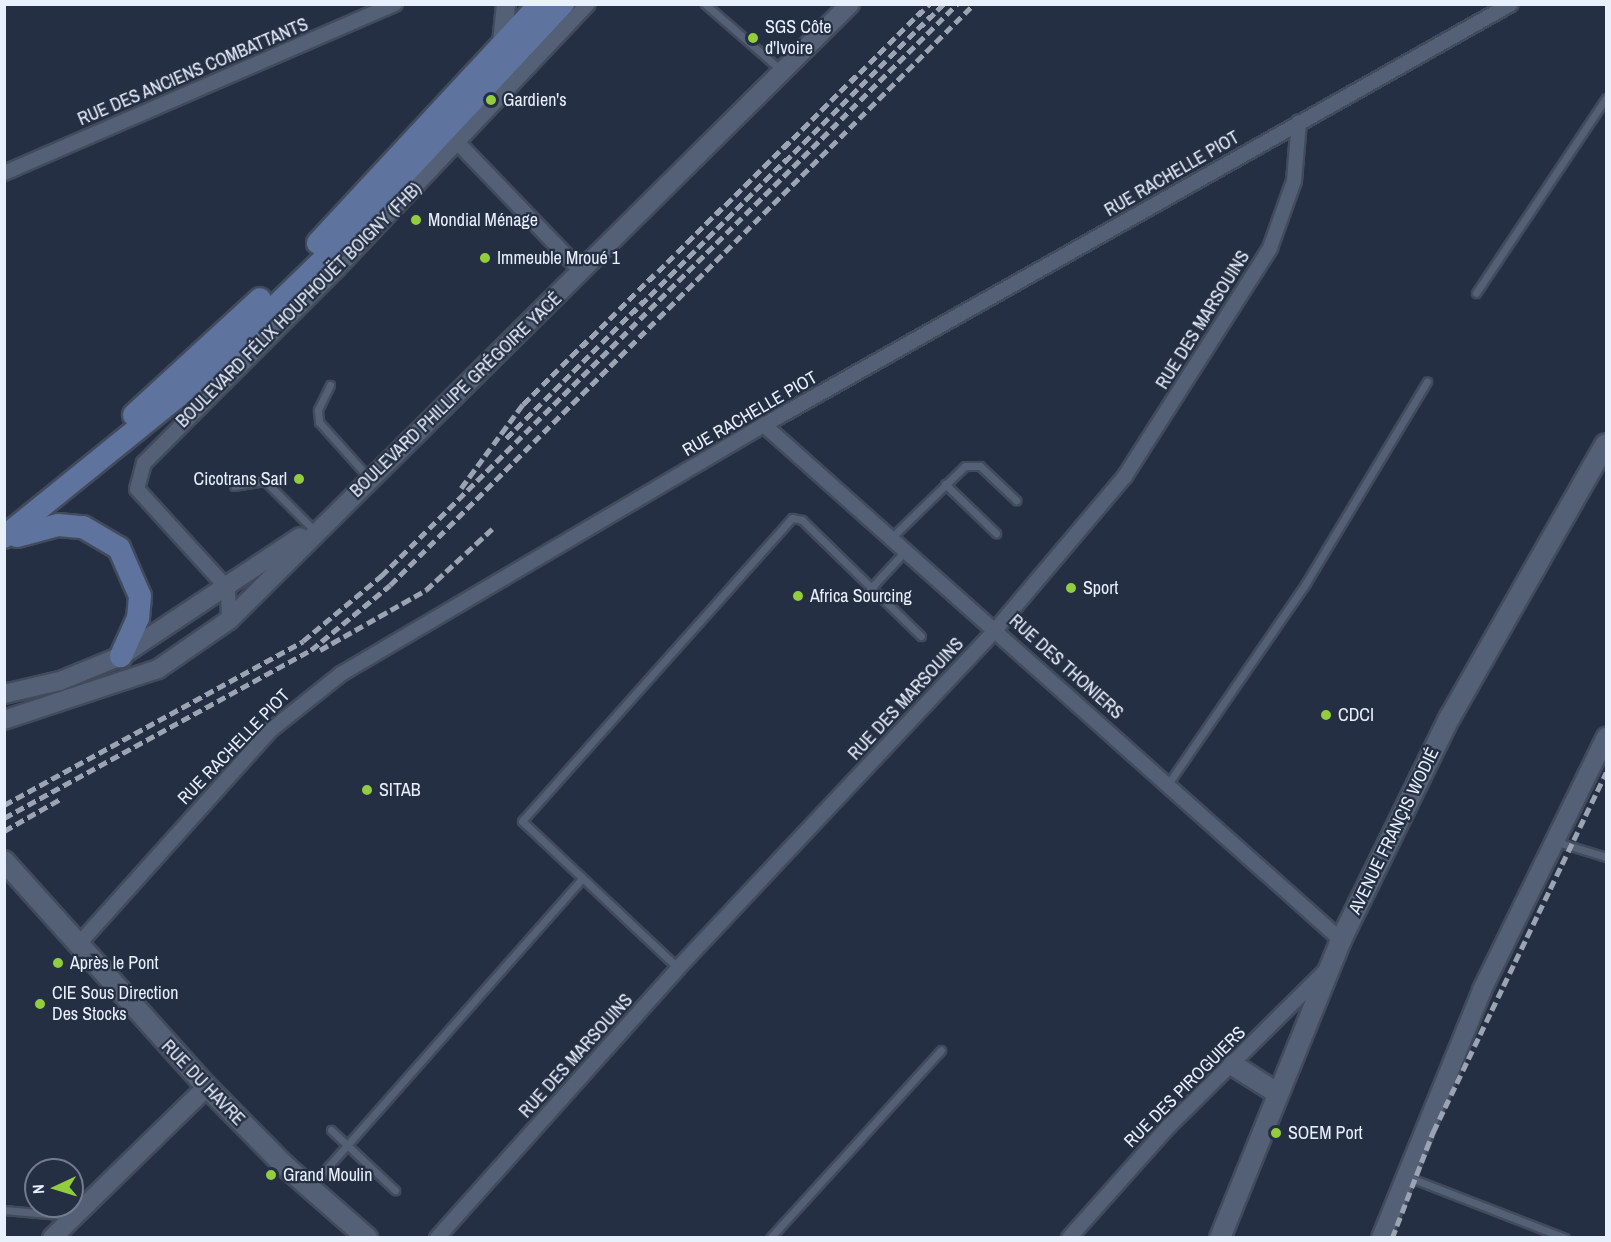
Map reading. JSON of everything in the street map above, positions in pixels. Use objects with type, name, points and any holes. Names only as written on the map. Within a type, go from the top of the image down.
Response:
[{"type":"main road","name":"BOULEVARD FÉLIX HOUPHOUËT BOIGNY (FHB)","points":[[4,518],[169,386],[313,248],[540,4]]},
{"type":"main road","name":"BOULEVARD FÉLIX HOUPHOUËT BOIGNY (FHB)","points":[[4,539],[181,397],[239,341],[563,4]]},
{"type":"main road","points":[[239,341],[281,325]]},
{"type":"main road","name":"AVENUE FRANÇIS WODIÉ","points":[[1220,1238],[1341,940],[1450,717],[1606,444]]},
{"type":"main road","points":[[4,539],[58,525],[101,533],[119,548],[140,596],[135,627],[121,656]]},
{"type":"main road","name":"RUE DU HAVRE","points":[[4,861],[77,946],[207,1087],[310,1187],[368,1238]]},
{"type":"main road","points":[[1233,1065],[1277,1093]]},
{"type":"street","name":"RUE DES ANCIENS COMBATTANTS","points":[[4,173],[395,4]]},
{"type":"street","points":[[502,44],[506,4]]},
{"type":"street","name":"BOULEVARD FÉLIX HOUPHOUËT BOIGNY (FHB)","points":[[228,589],[140,495],[136,479],[144,463],[458,143],[588,4]]},
{"type":"street","name":"BOULEVARD PHILLIPE GRÉGOIRE YACÉ","points":[[4,720],[158,669],[229,620],[342,506],[582,272],[849,4]]},
{"type":"street","name":"RUE RACHELLE PIOT","points":[[77,946],[203,802],[304,700],[764,425],[1511,4]]},
{"type":"street","name":"RUE DES MARSOUINS","points":[[437,1238],[678,968],[997,628],[1125,476],[1270,248],[1294,181],[1299,122]]},
{"type":"street","points":[[458,143],[582,272]]},
{"type":"street","name":"RUE DES THONIERS","points":[[764,425],[997,628],[1341,940]]},
{"type":"street","name":"BOULEVARD PHILLIPE GRÉGOIRE YACÉ","points":[[4,694],[60,681],[121,656],[228,589],[342,506]]},
{"type":"street","points":[[228,589],[229,620]]},
{"type":"street","points":[[1381,1238],[1405,1177],[1551,841],[1606,737]]},
{"type":"street","name":"RUE DES PIROGUIERS","points":[[1069,1238],[1168,1127],[1233,1065],[1330,966]]},
{"type":"street","points":[[84,1205],[207,1087]]},
{"type":"street","points":[[52,1238],[70,1218]]},
{"type":"lane","points":[[705,4],[783,71]]},
{"type":"lane","points":[[1476,293],[1606,98]]},
{"type":"lane","points":[[1168,784],[1306,583],[1427,382]]},
{"type":"lane","points":[[330,385],[318,410],[319,422],[370,479]]},
{"type":"lane","points":[[893,536],[965,466],[980,466],[1016,500]]},
{"type":"lane","points":[[234,486],[265,481],[312,528]]},
{"type":"lane","points":[[945,484],[996,533]]},
{"type":"lane","points":[[678,968],[522,821],[792,518],[802,520],[870,589],[921,636]]},
{"type":"lane","points":[[870,589],[908,549]]},
{"type":"lane","points":[[1551,841],[1606,857]]},
{"type":"lane","points":[[310,1187],[349,1149],[582,879]]},
{"type":"lane","points":[[770,1238],[941,1050]]},
{"type":"lane","points":[[331,1130],[395,1190]]},
{"type":"lane","points":[[1405,1177],[1565,1238]]},
{"type":"lane","points":[[4,1210],[24,1212]]},
{"type":"railway","points":[[461,488],[523,404],[929,4]]},
{"type":"railway","points":[[506,438],[943,4]]},
{"type":"railway","points":[[4,805],[303,641],[381,576],[957,4]]},
{"type":"railway","points":[[4,818],[311,650],[390,585],[974,4]]},
{"type":"railway","points":[[320,650],[426,590],[495,526]]},
{"type":"railway","points":[[1392,1238],[1433,1132],[1606,773]]},
{"type":"railway","points":[[4,831],[62,798]]},
{"type":"place","name":"SGS Côte d'Ivoire","points":[[753,38]]},
{"type":"place","name":"Gardien's","points":[[491,100]]},
{"type":"place","name":"Mondial Ménage","points":[[416,220]]},
{"type":"place","name":"Immeuble Mroué 1","points":[[485,258]]},
{"type":"place","name":"Cicotrans Sarl","points":[[299,479]]},
{"type":"place","name":"Sport","points":[[1071,588]]},
{"type":"place","name":"Africa Sourcing","points":[[798,596]]},
{"type":"place","name":"CDCI","points":[[1326,715]]},
{"type":"place","name":"SITAB","points":[[367,790]]},
{"type":"place","name":"Après le Pont","points":[[58,963]]},
{"type":"place","name":"CIE Sous Direction Des Stocks","points":[[40,1004]]},
{"type":"place","name":"SOEM Port","points":[[1276,1133]]},
{"type":"place","name":"Grand Moulin","points":[[271,1175]]}]
